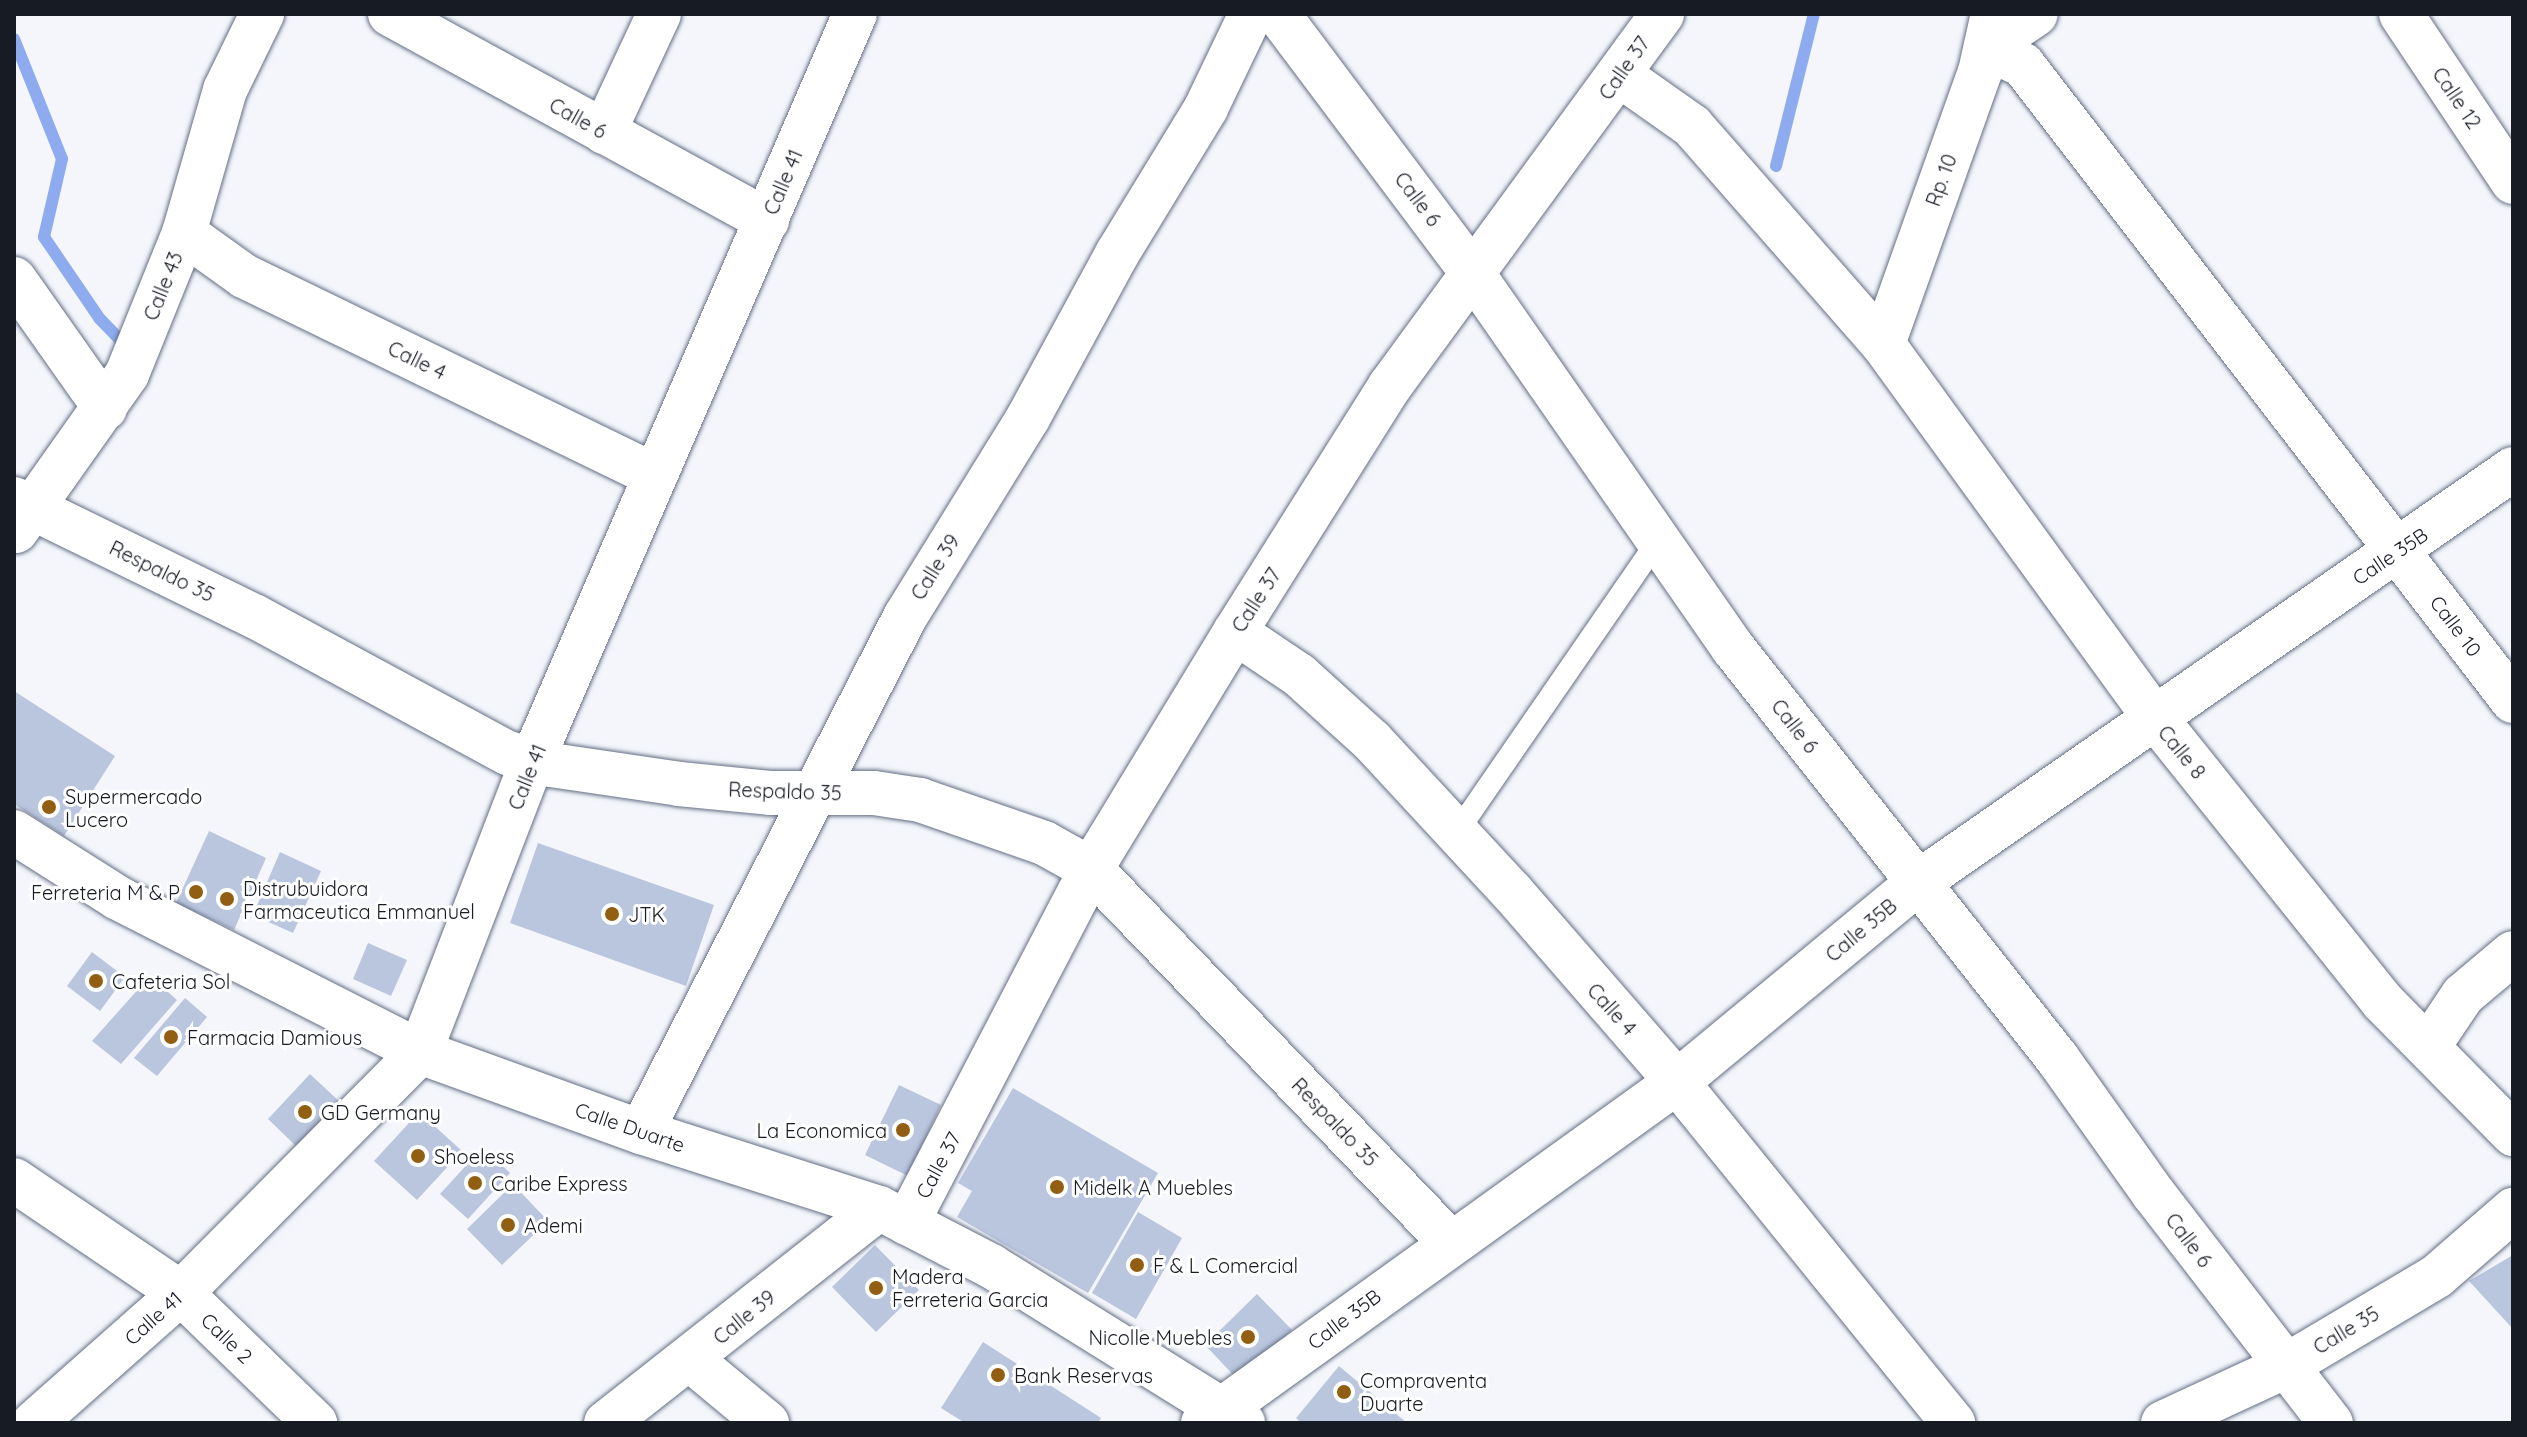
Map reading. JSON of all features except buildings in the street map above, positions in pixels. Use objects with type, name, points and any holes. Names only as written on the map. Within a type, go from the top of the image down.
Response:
[{"type":"street","name":"Calle 43","points":[[21,513],[105,408],[127,374],[184,233],[225,90],[262,14]]},
{"type":"street","name":"Calle 6","points":[[390,14],[767,220]]},
{"type":"street","points":[[604,132],[659,14]]},
{"type":"street","name":"Calle 41","points":[[34,1423],[181,1293],[420,1052],[532,761],[855,14]]},
{"type":"street","name":"Calle 39","points":[[641,1132],[818,794],[905,617],[1028,418],[1117,254],[1206,108],[1251,14]]},
{"type":"street","name":"Calle 6","points":[[1278,14],[1471,271],[1656,543],[2057,1058],[2284,1367],[2331,1423]]},
{"type":"street","name":"Calle 37","points":[[893,1215],[1091,869],[1390,386],[1471,271],[1621,76],[1662,14]]},
{"type":"street","points":[[1990,31],[2036,14]]},
{"type":"street","name":"Calle 12","points":[[2401,14],[2513,182]]},
{"type":"street","name":"Rp. 10","points":[[1883,344],[1990,31]]},
{"type":"street","name":"Calle 10","points":[[1990,31],[2023,65],[2513,701]]},
{"type":"street","name":"Calle 8","points":[[1621,76],[1692,126],[1883,344],[2153,715],[2382,1001],[2513,1134]]},
{"type":"street","name":"Calle 4","points":[[184,233],[244,276],[655,476]]},
{"type":"street","points":[[14,279],[105,408]]},
{"type":"street","name":"Calle 35B","points":[[1223,1418],[1449,1241],[1677,1082],[1920,881],[2153,715],[2399,551],[2513,469]]},
{"type":"street","name":"Respaldo 35","points":[[21,513],[256,617],[488,744],[532,761],[679,784],[818,794],[874,793],[920,800],[1044,843],[1091,869],[1449,1241]]},
{"type":"street","name":"Calle 4","points":[[1235,632],[1299,675],[1372,741],[1457,832],[1677,1082],[1953,1423]]},
{"type":"street","name":"Calle Duarte","points":[[14,832],[118,898],[420,1052],[641,1132],[893,1215],[991,1266],[1223,1418]]},
{"type":"street","points":[[2428,1047],[2463,995],[2513,953]]},
{"type":"street","name":"Calle 2","points":[[14,1180],[181,1293],[315,1423]]},
{"type":"street","name":"Calle 35","points":[[2163,1423],[2284,1367],[2437,1276],[2513,1210]]},
{"type":"street","name":"Calle 39","points":[[606,1423],[893,1215]]},
{"type":"street","points":[[691,1360],[767,1423]]},
{"type":"lane","points":[[1457,832],[1656,543]]},
{"type":"waterway","points":[[1776,166],[1814,14]]},
{"type":"waterway","points":[[14,39],[62,159],[44,237],[100,319],[128,348]]},
{"type":"place","name":"Supermercado Lucero","points":[[49,807]]},
{"type":"place","name":"Ferreteria M & P","points":[[196,892]]},
{"type":"place","name":"Distrubuidora Farmaceutica Emmanuel","points":[[227,899]]},
{"type":"place","name":"JTK","points":[[612,914]]},
{"type":"place","name":"Cafeteria Sol","points":[[96,981]]},
{"type":"place","name":"Farmacia Damious","points":[[171,1037]]},
{"type":"place","name":"GD Germany","points":[[305,1112]]},
{"type":"place","name":"La Economica","points":[[903,1130]]},
{"type":"place","name":"Shoeless","points":[[418,1156]]},
{"type":"place","name":"Caribe Express","points":[[475,1183]]},
{"type":"place","name":"Midelk A Muebles","points":[[1057,1187]]},
{"type":"place","name":"Ademi","points":[[508,1225]]},
{"type":"place","name":"F & L Comercial","points":[[1137,1265]]},
{"type":"place","name":"Madera Ferreteria Garcia","points":[[876,1288]]},
{"type":"place","name":"Nicolle Muebles","points":[[1248,1337]]},
{"type":"place","name":"Bank Reservas","points":[[998,1375]]},
{"type":"place","name":"Compraventa Duarte","points":[[1344,1392]]}]
